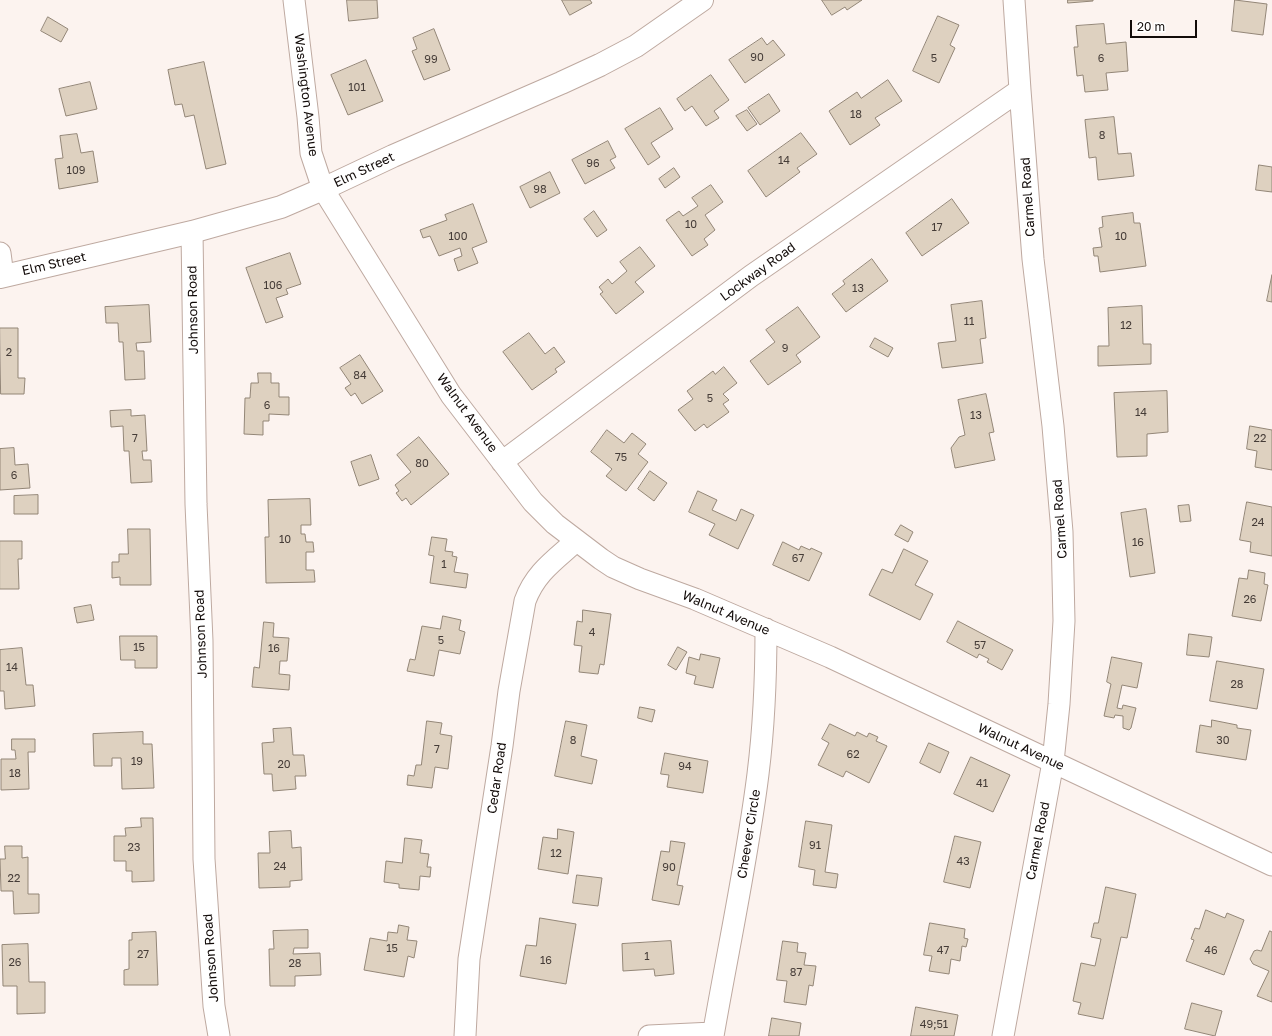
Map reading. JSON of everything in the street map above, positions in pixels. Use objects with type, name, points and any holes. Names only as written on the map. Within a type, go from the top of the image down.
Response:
[{"type":"main road","name":"Elm Street","points":[[1,276],[192,232],[281,207],[600,65],[636,46],[702,0]]},
{"type":"street","name":"Washington Avenue","points":[[294,0],[308,117],[310,153],[323,189]]},
{"type":"street","name":"Carmel Road","points":[[1003,1036],[1053,762],[1059,704],[1064,621],[1062,532],[1053,426],[1032,259],[1014,0]]},
{"type":"street","name":"Lockway Road","points":[[502,462],[751,276],[1020,90]]},
{"type":"street","name":"Walnut Avenue","points":[[323,189],[451,395],[533,502],[555,524],[576,541],[613,567],[640,579],[695,599],[837,660],[1272,865]]},
{"type":"street","name":"Johnson Road","points":[[192,232],[196,504],[202,641],[204,859],[214,1006],[219,1036]]},
{"type":"street","points":[[0,253],[1,276]]},
{"type":"street","name":"Cedar Road","points":[[465,1036],[469,959],[486,858],[502,746],[508,691],[525,601],[530,588],[538,576],[576,541]]},
{"type":"street","name":"Cheever Circle","points":[[713,1034],[747,846],[758,773],[766,678],[766,629]]},
{"type":"street","points":[[649,1036],[713,1034]]},
{"type":"building","points":[[347,0],[377,0],[378,18],[349,21]]},
{"type":"building","points":[[562,0],[590,0],[592,3],[570,15]]},
{"type":"building","points":[[822,0],[862,0],[847,10],[845,7],[832,15]]},
{"type":"building","points":[[1068,0],[1093,0],[1093,1],[1068,3]]},
{"type":"building","points":[[1235,0],[1267,4],[1263,35],[1232,31]]},
{"type":"building","points":[[938,16],[959,25],[950,45],[955,48],[939,83],[913,71]]},
{"type":"building","points":[[48,17],[68,29],[61,42],[41,31]]},
{"type":"building","points":[[1104,24],[1106,44],[1126,42],[1128,71],[1106,73],[1108,90],[1085,92],[1083,75],[1077,76],[1074,47],[1078,47],[1076,26]]},
{"type":"building","points":[[434,29],[450,70],[424,80],[412,51],[417,49],[413,38]]},
{"type":"building","points":[[762,38],[767,45],[773,40],[785,55],[745,83],[729,60]]},
{"type":"building","points":[[366,60],[383,101],[348,115],[331,75]]},
{"type":"building","points":[[204,62],[226,164],[206,169],[194,115],[185,117],[182,104],[175,105],[168,70]]},
{"type":"building","points":[[711,75],[729,100],[714,111],[719,118],[706,126],[692,106],[685,111],[677,99]]},
{"type":"building","points":[[888,80],[902,101],[875,118],[880,125],[850,145],[829,111],[857,92],[861,98]]},
{"type":"building","points":[[90,82],[97,109],[66,116],[59,89]]},
{"type":"building","points":[[769,94],[780,111],[760,125],[748,108]]},
{"type":"building","points":[[660,108],[673,129],[651,143],[660,157],[648,165],[625,129]]},
{"type":"building","points":[[747,110],[757,124],[747,131],[736,116]]},
{"type":"building","points":[[1114,117],[1118,154],[1131,153],[1134,176],[1098,180],[1096,157],[1089,158],[1085,120]]},
{"type":"building","points":[[801,133],[817,154],[797,168],[800,172],[766,197],[748,171]]},
{"type":"building","points":[[77,134],[81,153],[93,151],[98,182],[59,189],[55,159],[63,158],[60,136]]},
{"type":"building","points":[[608,141],[616,157],[610,160],[615,168],[585,184],[572,160]]},
{"type":"building","points":[[1259,165],[1272,167],[1272,192],[1256,190]]},
{"type":"building","points":[[674,168],[680,177],[665,188],[659,179]]},
{"type":"building","points":[[550,172],[560,193],[530,208],[520,187]]},
{"type":"building","points":[[711,185],[723,202],[705,215],[715,230],[704,239],[708,245],[692,256],[666,220],[679,211],[683,216],[698,206],[692,198]]},
{"type":"building","points":[[952,199],[969,223],[922,256],[906,233]]},
{"type":"building","points":[[473,204],[487,242],[472,248],[478,263],[458,271],[454,259],[462,256],[460,248],[439,256],[430,236],[423,238],[420,230],[447,220],[445,215]]},
{"type":"building","points":[[594,211],[607,230],[597,237],[584,219]]},
{"type":"building","points":[[1133,213],[1134,223],[1140,223],[1146,266],[1100,272],[1098,256],[1094,256],[1093,248],[1102,247],[1099,228],[1103,227],[1102,217]]},
{"type":"building","points":[[640,247],[655,266],[635,282],[644,292],[616,314],[600,294],[603,292],[599,287],[608,279],[612,284],[627,271],[620,262]]},
{"type":"building","points":[[290,253],[301,284],[286,289],[288,294],[276,298],[283,317],[266,323],[246,268]]},
{"type":"building","points":[[872,259],[888,281],[846,312],[832,294],[845,284],[843,281]]},
{"type":"building","points":[[1272,275],[1272,302],[1267,301]]},
{"type":"building","points":[[982,301],[986,338],[980,339],[983,363],[942,368],[938,343],[956,341],[951,305]]},
{"type":"building","points":[[149,305],[151,342],[136,343],[137,351],[144,351],[145,379],[125,380],[123,342],[119,342],[118,323],[106,323],[105,307]]},
{"type":"building","points":[[1142,306],[1143,344],[1151,344],[1151,364],[1098,366],[1098,346],[1109,346],[1108,308]]},
{"type":"building","points":[[798,307],[820,337],[796,355],[801,362],[768,385],[750,361],[775,342],[766,330]]},
{"type":"building","points":[[0,328],[18,328],[18,378],[25,378],[24,394],[1,394]]},
{"type":"building","points":[[529,333],[545,354],[554,347],[565,362],[555,369],[557,372],[532,390],[503,352]]},
{"type":"building","points":[[875,338],[893,348],[888,357],[870,347]]},
{"type":"building","points":[[360,355],[383,391],[362,404],[355,393],[351,396],[345,388],[351,384],[340,368]]},
{"type":"building","points":[[724,367],[737,383],[723,394],[729,400],[723,404],[729,412],[707,428],[704,424],[695,431],[678,410],[693,399],[687,391],[713,371],[715,374]]},
{"type":"building","points":[[258,373],[271,373],[271,383],[279,383],[279,397],[289,397],[289,415],[269,414],[269,421],[263,421],[263,435],[244,434],[245,398],[250,398],[251,383],[258,383]]},
{"type":"building","points":[[1167,391],[1168,432],[1147,434],[1147,456],[1117,457],[1114,393]]},
{"type":"building","points":[[986,394],[994,432],[989,433],[995,460],[955,468],[951,448],[959,437],[965,435],[958,400]]},
{"type":"building","points":[[131,410],[131,416],[145,415],[147,451],[142,451],[143,460],[151,460],[152,482],[131,483],[129,451],[124,451],[123,426],[111,427],[110,411]]},
{"type":"building","points":[[1250,426],[1272,430],[1272,470],[1255,467],[1257,451],[1247,449]]},
{"type":"building","points":[[607,430],[624,443],[632,433],[646,444],[638,454],[648,462],[626,491],[606,476],[612,469],[591,452]]},
{"type":"building","points":[[419,437],[449,474],[411,505],[406,498],[402,501],[396,493],[399,491],[395,485],[411,472],[397,455]]},
{"type":"building","points":[[14,448],[15,465],[28,464],[30,488],[0,490],[0,449]]},
{"type":"building","points":[[371,455],[379,479],[359,486],[351,462]]},
{"type":"building","points":[[650,471],[667,483],[654,501],[638,489]]},
{"type":"building","points":[[698,491],[717,500],[712,510],[736,521],[741,509],[754,515],[738,549],[709,535],[715,524],[689,512]]},
{"type":"building","points":[[38,495],[38,514],[14,514],[14,496]]},
{"type":"building","points":[[310,499],[311,525],[301,525],[301,534],[305,534],[306,542],[313,542],[314,552],[306,552],[306,570],[314,570],[315,582],[266,583],[265,537],[269,537],[268,500]]},
{"type":"building","points":[[1247,502],[1272,507],[1272,556],[1250,552],[1251,542],[1240,540]]},
{"type":"building","points":[[1189,505],[1191,521],[1180,522],[1178,506]]},
{"type":"building","points":[[1146,509],[1155,573],[1130,577],[1121,513]]},
{"type":"building","points":[[901,525],[913,532],[908,542],[895,535]]},
{"type":"building","points":[[128,529],[150,529],[151,585],[120,585],[120,577],[112,578],[112,562],[119,562],[119,554],[128,554]]},
{"type":"building","points":[[432,537],[447,539],[445,551],[453,552],[452,556],[457,557],[454,572],[468,574],[466,588],[430,583],[434,556],[429,555]]},
{"type":"building","points":[[0,541],[22,541],[22,559],[18,559],[19,589],[0,589]]},
{"type":"building","points":[[783,542],[799,550],[801,546],[810,550],[811,548],[822,553],[809,581],[773,565]]},
{"type":"building","points":[[904,549],[928,561],[915,585],[933,594],[920,620],[869,595],[882,569],[892,573]]},
{"type":"building","points":[[1249,570],[1265,573],[1264,584],[1268,585],[1261,621],[1232,616],[1239,578],[1247,579]]},
{"type":"building","points":[[91,605],[94,620],[77,623],[74,608]]},
{"type":"building","points":[[583,610],[611,614],[604,665],[600,664],[598,674],[579,672],[582,646],[574,645],[577,621],[582,622]]},
{"type":"building","points":[[443,616],[461,620],[459,630],[465,632],[460,654],[439,650],[434,676],[407,671],[410,659],[415,660],[422,626],[440,629]]},
{"type":"building","points":[[958,621],[1013,650],[1002,670],[987,662],[989,659],[979,654],[977,658],[947,642]]},
{"type":"building","points":[[264,622],[274,623],[273,637],[289,638],[287,661],[280,661],[279,674],[290,675],[289,690],[252,687],[254,667],[259,668]]},
{"type":"building","points":[[1189,634],[1212,637],[1209,657],[1187,655]]},
{"type":"building","points":[[120,636],[157,636],[157,668],[135,668],[135,660],[121,660]]},
{"type":"building","points":[[678,647],[687,652],[676,670],[668,665]]},
{"type":"building","points":[[22,648],[26,685],[33,685],[35,706],[5,709],[4,691],[0,691],[0,650]]},
{"type":"building","points":[[701,654],[720,658],[713,688],[694,684],[696,676],[686,673],[689,657],[699,660]]},
{"type":"building","points":[[1112,657],[1142,663],[1137,688],[1122,685],[1117,708],[1122,709],[1123,705],[1136,708],[1131,728],[1129,730],[1123,728],[1123,716],[1115,715],[1114,718],[1104,716],[1111,684],[1107,682]]},
{"type":"building","points":[[1217,661],[1264,669],[1257,709],[1210,701]]},
{"type":"building","points":[[640,707],[655,710],[652,722],[638,718]]},
{"type":"building","points":[[1212,720],[1237,725],[1237,728],[1251,730],[1246,760],[1196,752],[1200,725],[1211,727]]},
{"type":"building","points":[[427,721],[442,723],[440,734],[452,736],[448,769],[435,767],[432,788],[407,785],[408,775],[414,776],[416,765],[421,765]]},
{"type":"building","points":[[566,721],[587,725],[581,756],[597,760],[592,784],[555,776]]},
{"type":"building","points":[[830,724],[855,736],[857,732],[867,737],[869,733],[878,737],[876,741],[887,746],[869,783],[846,771],[843,777],[818,765],[829,743],[822,739]]},
{"type":"building","points":[[291,728],[293,755],[304,755],[306,776],[295,776],[296,789],[273,791],[272,774],[264,774],[262,743],[274,742],[273,729]]},
{"type":"building","points":[[143,732],[143,744],[152,744],[154,788],[122,789],[121,758],[112,758],[112,766],[94,766],[93,734]]},
{"type":"building","points":[[12,739],[35,739],[35,752],[28,752],[29,789],[1,790],[1,759],[16,759],[15,750],[12,750]]},
{"type":"building","points":[[929,743],[949,752],[940,773],[920,763]]},
{"type":"building","points":[[665,753],[708,761],[703,793],[667,787],[669,775],[661,774]]},
{"type":"building","points":[[971,757],[1010,775],[993,812],[954,794]]},
{"type":"building","points":[[141,818],[153,818],[154,881],[132,882],[132,871],[126,871],[126,861],[114,861],[114,836],[126,836],[125,828],[141,827]]},
{"type":"building","points":[[806,821],[832,825],[825,872],[838,874],[836,888],[813,885],[815,870],[799,867]]},
{"type":"building","points":[[558,829],[574,832],[568,874],[538,869],[543,837],[557,839]]},
{"type":"building","points":[[291,831],[292,848],[301,847],[302,880],[290,881],[290,887],[259,888],[258,853],[270,853],[269,832]]},
{"type":"building","points":[[955,836],[981,842],[970,888],[944,882]]},
{"type":"building","points":[[405,838],[422,840],[420,853],[429,854],[427,867],[431,867],[430,877],[420,876],[419,890],[399,888],[399,884],[384,882],[386,861],[402,863]]},
{"type":"building","points":[[671,841],[685,843],[677,885],[683,886],[679,905],[652,900],[661,851],[669,852]]},
{"type":"building","points":[[5,846],[22,846],[22,858],[28,857],[28,894],[39,894],[39,913],[14,914],[13,891],[1,891],[0,859],[5,859]]},
{"type":"building","points":[[577,875],[602,878],[598,906],[573,903]]},
{"type":"building","points":[[1106,887],[1136,894],[1127,938],[1121,937],[1103,1019],[1078,1014],[1081,1003],[1073,1001],[1081,963],[1095,966],[1101,939],[1091,937],[1094,923],[1098,923]]},
{"type":"building","points":[[1206,910],[1225,918],[1227,913],[1244,920],[1224,975],[1186,961],[1194,940],[1191,939],[1195,928],[1199,929]]},
{"type":"building","points":[[540,918],[576,924],[566,984],[520,976],[526,945],[536,946]]},
{"type":"building","points":[[930,923],[965,929],[964,938],[968,939],[966,947],[962,946],[960,961],[951,959],[949,974],[929,971],[932,956],[924,955]]},
{"type":"building","points":[[399,925],[409,927],[407,940],[417,941],[414,958],[408,956],[404,977],[364,970],[370,938],[387,941],[388,932],[397,933]]},
{"type":"building","points":[[308,930],[308,948],[294,948],[293,954],[320,953],[321,975],[295,976],[295,986],[270,986],[269,949],[274,949],[273,931]]},
{"type":"building","points":[[1270,931],[1272,932],[1272,1002],[1257,996],[1269,971],[1253,964],[1250,959],[1254,951],[1261,951]]},
{"type":"building","points":[[156,932],[158,985],[124,985],[124,970],[129,969],[129,940],[132,940],[132,933]]},
{"type":"building","points":[[671,941],[674,974],[655,976],[654,969],[623,971],[622,944]]},
{"type":"building","points":[[783,941],[798,943],[797,952],[806,953],[804,965],[816,966],[813,986],[809,985],[806,1005],[784,1002],[787,981],[777,980]]},
{"type":"building","points":[[28,944],[29,982],[45,982],[45,1013],[17,1014],[17,986],[3,986],[2,945]]},
{"type":"building","points":[[1192,1003],[1222,1011],[1215,1036],[1185,1029]]},
{"type":"building","points":[[916,1007],[958,1015],[954,1036],[911,1036]]},
{"type":"building","points":[[772,1018],[801,1023],[799,1036],[769,1036]]}]
